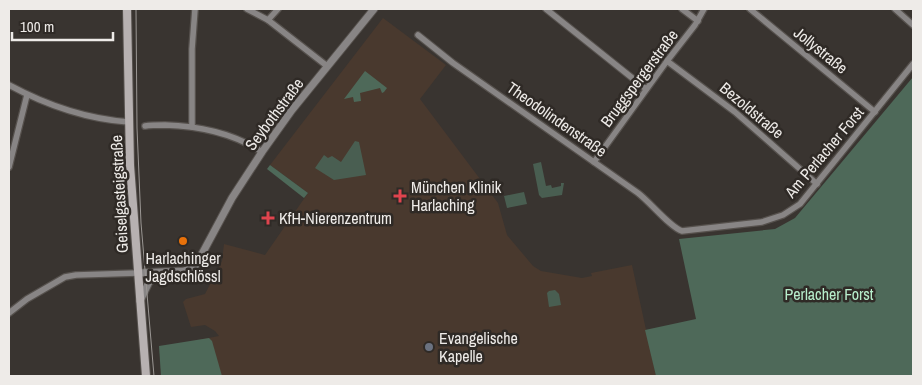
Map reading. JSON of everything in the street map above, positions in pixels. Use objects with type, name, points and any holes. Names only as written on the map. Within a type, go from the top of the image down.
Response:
[{"type":"main road","name":"Geiselgasteigstraße","points":[[127,9],[130,165],[146,376]]},
{"type":"street","points":[[192,127],[192,49],[195,9]]},
{"type":"street","points":[[247,9],[268,20],[327,66]]},
{"type":"street","points":[[268,20],[278,9]]},
{"type":"street","name":"Seybothstraße","points":[[138,273],[165,273],[188,270],[194,267],[232,198],[262,152],[292,110],[374,9]]},
{"type":"street","points":[[546,9],[646,89]]},
{"type":"street","points":[[682,9],[698,21]]},
{"type":"street","name":"Bruggspergerstraße","points":[[594,162],[667,60],[698,21],[704,9]]},
{"type":"street","name":"Jollystraße","points":[[750,9],[875,112]]},
{"type":"street","points":[[895,9],[913,25]]},
{"type":"street","name":"Theodolindenstraße","points":[[418,35],[450,61],[642,196],[676,228]]},
{"type":"street","name":"Bezoldstraße","points":[[667,60],[735,112],[817,184]]},
{"type":"street","name":"Am Perlacher Forst","points":[[676,228],[680,230],[694,230],[762,222],[774,219],[792,210],[817,184],[913,64]]},
{"type":"street","points":[[9,85],[74,112],[128,122]]},
{"type":"street","points":[[9,167],[27,94]]},
{"type":"street","points":[[145,126],[192,127],[233,137],[262,152]]},
{"type":"street","points":[[9,313],[27,299],[65,277],[138,273]]},
{"type":"street","points":[[140,302],[149,282],[165,273]]},
{"type":"shaded area","name":"München Klinik Harlaching","points":[[383,18],[446,65],[420,99],[498,203],[507,235],[533,266],[541,271],[582,278],[592,276],[591,273],[632,265],[656,376],[186,376],[182,343],[219,336],[205,325],[191,327],[183,302],[186,299],[205,294],[222,261],[224,244],[265,255],[308,193],[270,165]]},
{"type":"green space","points":[[365,71],[387,88],[384,92],[382,93],[380,88],[360,93],[361,101],[354,102],[353,97],[344,99]]},
{"type":"green space","name":"Perlacher Forst","points":[[913,77],[913,376],[656,376],[645,330],[696,319],[679,239],[775,229],[795,218]]},
{"type":"green space","points":[[355,141],[359,142],[366,175],[334,180],[315,168],[324,155],[328,158],[332,156],[341,162]]},
{"type":"green space","points":[[541,162],[546,186],[551,185],[552,188],[561,186],[561,183],[564,183],[562,195],[542,198],[539,195],[533,164]]},
{"type":"green space","points":[[270,165],[308,193],[304,198],[267,169]]},
{"type":"green space","points":[[524,192],[527,204],[507,208],[504,196]]},
{"type":"green space","points":[[555,290],[559,294],[561,305],[549,307],[547,293]]},
{"type":"green space","points":[[209,338],[212,341],[222,376],[161,376],[159,346]]},
{"type":"tram line","points":[[136,9],[137,128],[141,223],[154,376]]},
{"type":"place","name":"München Klinik Harlaching","points":[[400,196]]},
{"type":"place","name":"KfH-Nierenzentrum","points":[[268,218]]},
{"type":"place","name":"Harlachinger Jagdschlössl","points":[[183,241]]},
{"type":"place","name":"Evangelische Kapelle","points":[[429,347]]}]
